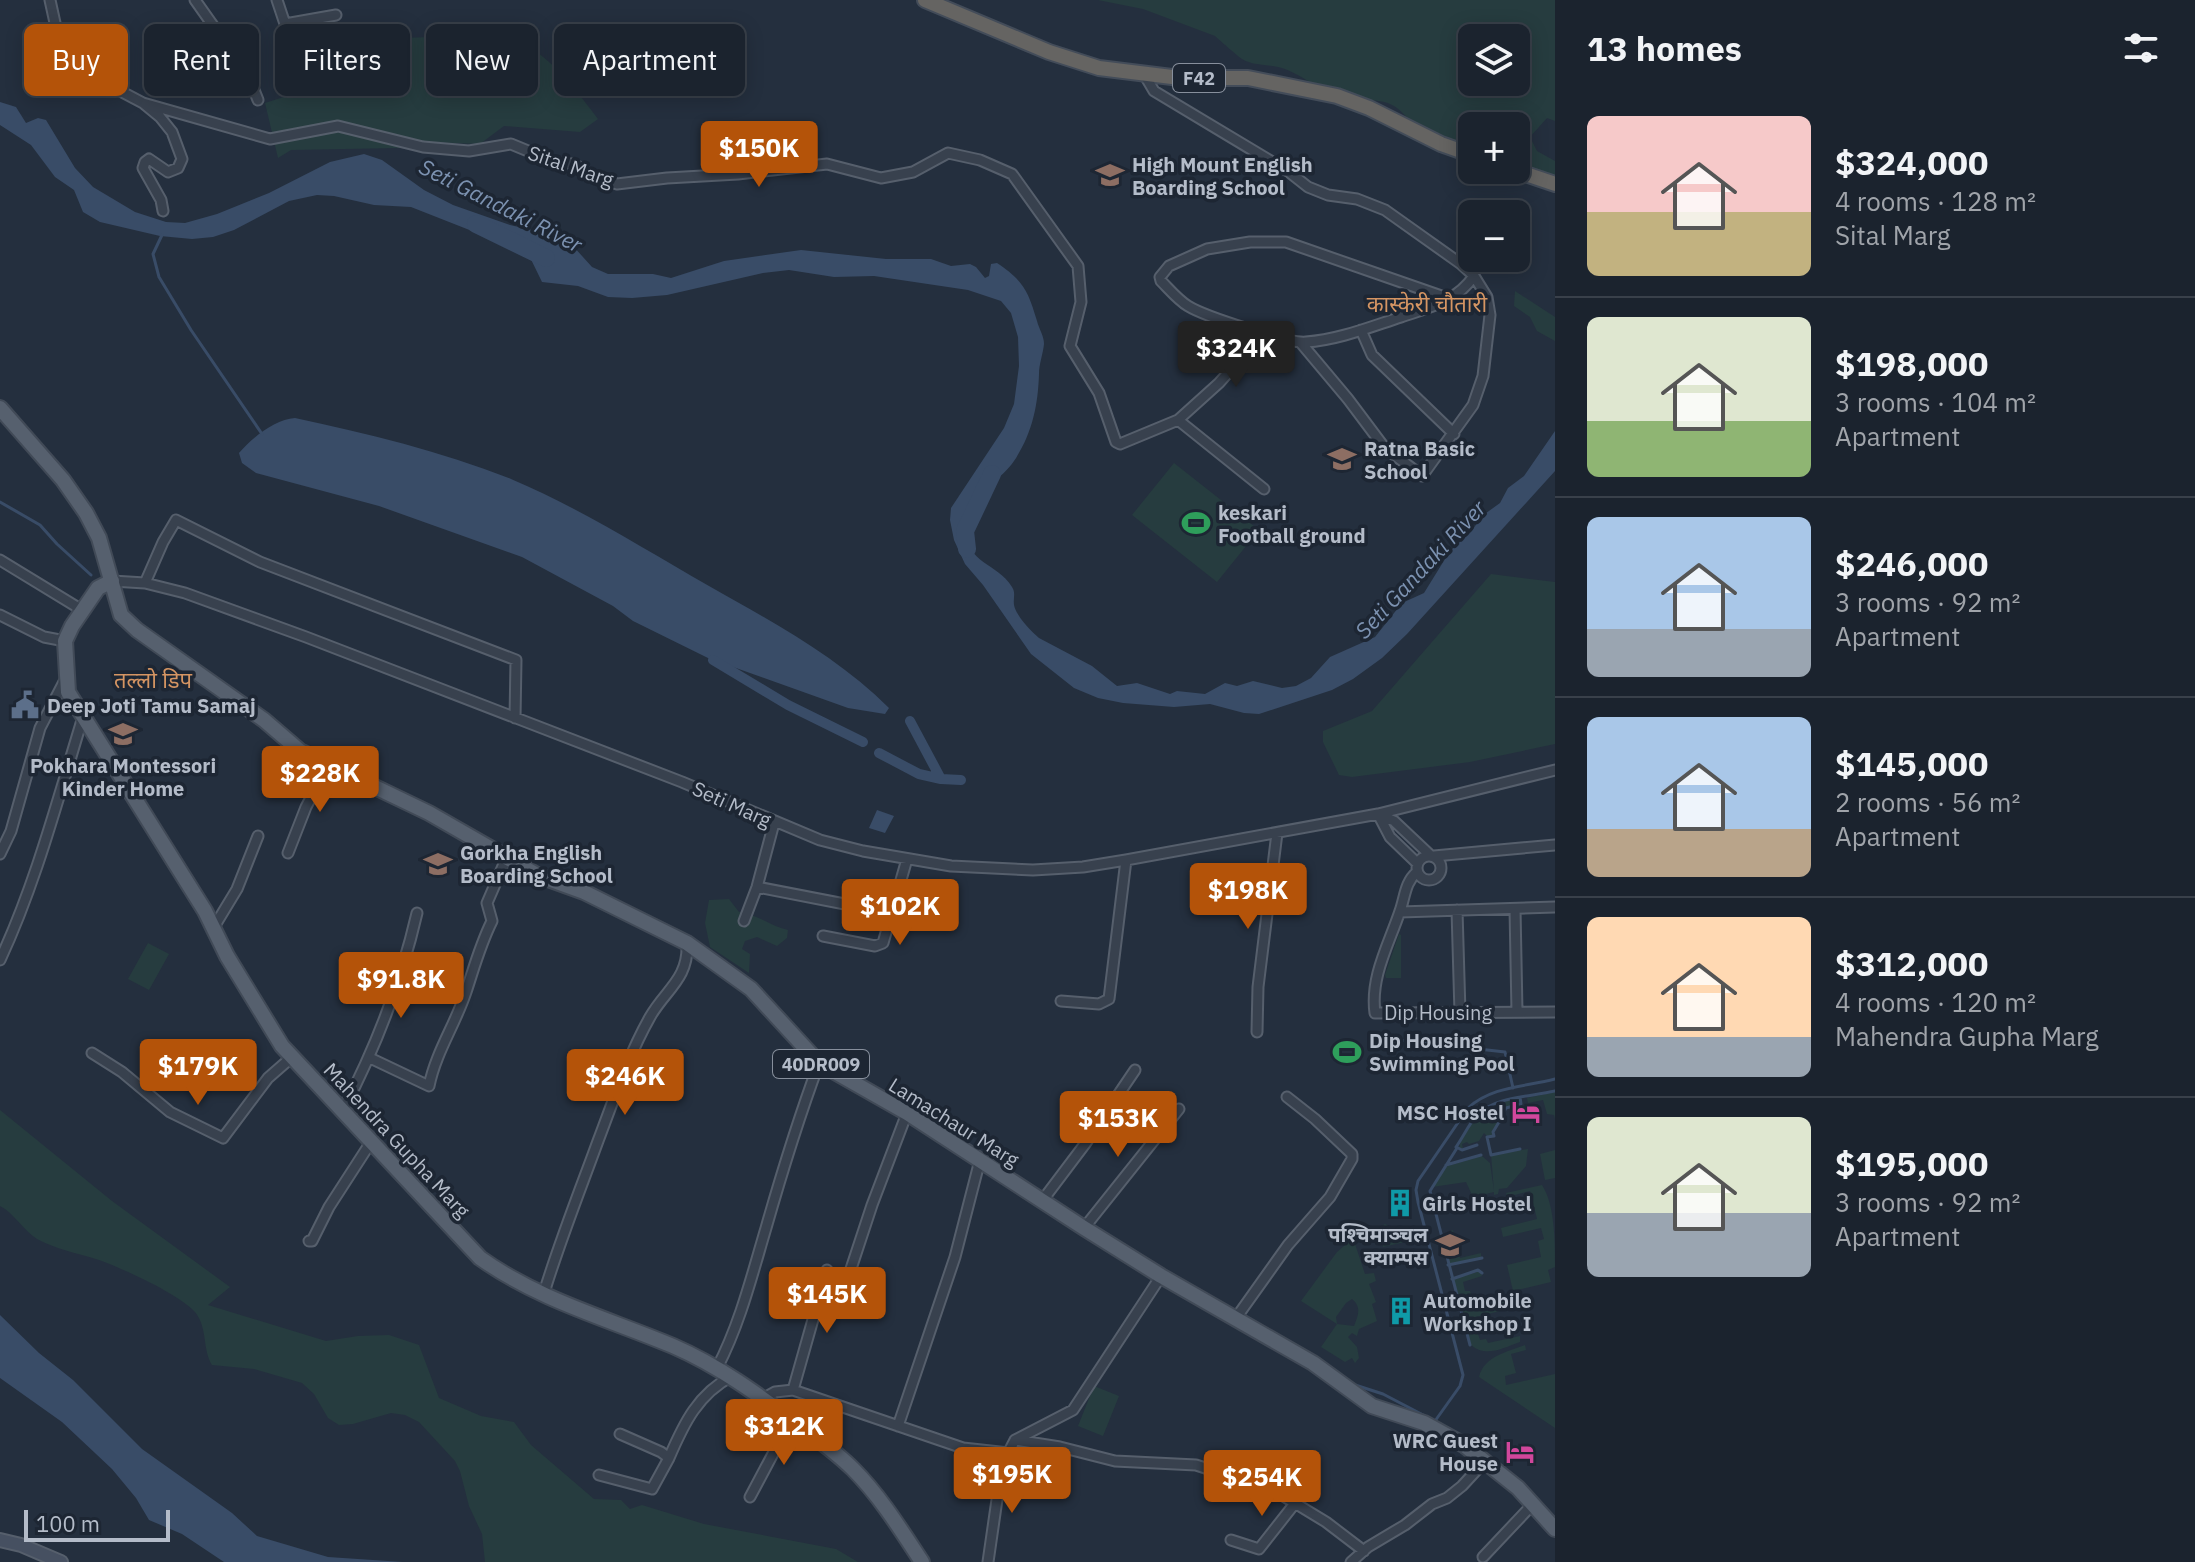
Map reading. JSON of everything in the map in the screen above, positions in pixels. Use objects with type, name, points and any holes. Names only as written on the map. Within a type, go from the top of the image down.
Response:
[{"type":"highway","name":"F42","points":[[925,0],[1049,52],[1099,68],[1180,78],[1248,78],[1312,90],[1369,108],[1458,150]]},
{"type":"highway","points":[[1530,175],[1555,184]]},
{"type":"main road","name":"Lamachaur Marg","points":[[0,408],[63,480],[86,513],[99,538],[121,615],[137,630],[264,720],[300,751],[429,813],[537,875],[584,892],[687,943],[751,989],[819,1063],[907,1113],[1161,1276],[1313,1363],[1372,1406],[1437,1429],[1485,1461],[1533,1504],[1555,1529]]},
{"type":"main road","points":[[65,641],[98,588],[112,581]]},
{"type":"main road","name":"Mahendra Gupha Marg","points":[[65,641],[68,692],[214,927],[282,1046],[371,1142],[480,1258],[511,1280],[717,1368],[764,1398],[854,1469],[922,1562]]},
{"type":"main road","points":[[0,1540],[21,1545],[61,1562]]},
{"type":"street","points":[[50,0],[57,32],[56,52],[86,73],[143,103],[172,132],[182,159],[178,168],[168,172],[149,159],[143,168],[161,200],[163,211]]},
{"type":"street","points":[[195,0],[248,75],[258,100]]},
{"type":"street","points":[[277,0],[285,24],[336,15]]},
{"type":"street","points":[[1144,74],[1154,91],[1289,172],[1308,187],[1328,195],[1367,202],[1385,210],[1474,276],[1487,297],[1490,315],[1488,342],[1483,376],[1473,405],[1422,476],[1384,447],[1301,343]]},
{"type":"street","name":"Sital Marg","points":[[143,103],[270,139],[338,126],[423,147],[469,151],[511,144],[557,163],[574,164],[594,177],[617,184],[827,164],[881,178],[913,172],[948,153],[980,160],[1012,174],[1078,266],[1081,302],[1070,346],[1099,393],[1116,442],[1120,444],[1178,420]]},
{"type":"street","points":[[1450,299],[1286,242],[1250,242],[1207,249],[1195,257],[1169,266],[1160,277],[1187,305],[1220,321],[1301,343],[1361,330],[1450,299],[1464,291],[1474,276]]},
{"type":"street","points":[[1254,329],[1244,355],[1219,383],[1178,420],[1264,489]]},
{"type":"street","points":[[1361,330],[1372,355],[1454,434]]},
{"type":"street","points":[[145,583],[176,520],[260,562],[516,660],[515,718]]},
{"type":"street","points":[[0,560],[82,610]]},
{"type":"street","name":"Seti Marg","points":[[112,581],[145,583],[185,593],[682,782],[820,840],[951,866],[1033,870],[1083,867],[1378,814],[1555,770]]},
{"type":"street","points":[[1,619],[44,637],[65,641]]},
{"type":"street","points":[[0,854],[11,831],[40,728],[66,678]]},
{"type":"street","points":[[0,960],[51,824],[83,717]]},
{"type":"street","points":[[288,853],[306,807],[329,764]]},
{"type":"street","points":[[1378,814],[1394,821],[1441,865],[1437,876],[1427,880],[1390,837],[1378,814]]},
{"type":"street","points":[[744,921],[757,887],[774,823]]},
{"type":"street","points":[[1257,1032],[1258,987],[1277,833]]},
{"type":"street","points":[[214,927],[237,889],[258,836]]},
{"type":"street","points":[[1417,867],[1423,857],[1555,845]]},
{"type":"street","points":[[370,1058],[429,1086],[434,1063],[466,994],[476,956],[492,921],[487,903],[506,859]]},
{"type":"street","points":[[823,936],[875,946],[883,943],[907,859]]},
{"type":"street","points":[[1061,1001],[1099,1004],[1109,999],[1126,860]]},
{"type":"street","name":"Dip Housing","points":[[1417,867],[1408,883],[1384,951],[1376,980],[1375,1013],[1555,1012]]},
{"type":"street","points":[[757,887],[891,913]]},
{"type":"street","points":[[1400,912],[1555,907]]},
{"type":"street","points":[[1515,909],[1517,1012]]},
{"type":"street","points":[[1457,910],[1460,1013]]},
{"type":"street","points":[[343,1110],[370,1058],[407,954],[417,913]]},
{"type":"street","points":[[543,1296],[561,1235],[631,1055],[650,1017],[675,986],[688,957],[687,943]]},
{"type":"street","points":[[92,1053],[122,1072],[170,1112],[223,1138],[268,1078],[292,1057]]},
{"type":"street","points":[[717,1368],[739,1316],[819,1063]]},
{"type":"street","points":[[1042,1201],[1135,1070]]},
{"type":"street","points":[[1236,1318],[1288,1245],[1330,1197],[1352,1159],[1352,1154],[1334,1136],[1287,1097]]},
{"type":"street","points":[[1084,1228],[1179,1109]]},
{"type":"street","points":[[844,1290],[907,1113]]},
{"type":"street","points":[[309,1241],[312,1241],[329,1207],[371,1142]]},
{"type":"street","points":[[898,1426],[955,1257],[980,1160]]},
{"type":"street","points":[[793,1390],[827,1270]]},
{"type":"street","points":[[988,1562],[1002,1465],[1015,1440],[1073,1410],[1161,1276]]},
{"type":"street","points":[[599,1475],[652,1489],[697,1404],[714,1386],[732,1376]]},
{"type":"street","points":[[764,1398],[775,1392],[793,1390],[963,1448],[1009,1453]]},
{"type":"street","points":[[750,1497],[783,1435],[794,1421]]},
{"type":"street","points":[[620,1434],[669,1458]]},
{"type":"street","points":[[1015,1440],[1115,1461],[1196,1465],[1275,1491],[1326,1522],[1364,1551]]},
{"type":"street","points":[[1351,1562],[1432,1504],[1447,1498],[1485,1461]]},
{"type":"street","points":[[1231,1540],[1259,1549],[1296,1502]]},
{"type":"street","points":[[1483,1557],[1533,1504]]},
{"type":"green space","points":[[1098,0],[1555,0],[1555,121],[1547,118],[1530,137],[1530,112],[1458,112],[1458,152],[1392,105],[1340,98],[1287,70],[1246,61],[1215,36],[1143,9]]},
{"type":"green space","points":[[426,37],[426,96],[538,96],[538,53],[554,67],[554,96],[580,96],[598,119],[580,132],[504,126],[480,144],[428,142],[398,148],[291,150],[278,158],[265,103],[287,96],[410,96],[410,38]]},
{"type":"green space","points":[[1530,137],[1537,151],[1555,161],[1555,177],[1530,167]]},
{"type":"green space","points":[[1515,291],[1555,317],[1555,341],[1537,331],[1530,317],[1514,306]]},
{"type":"green space","name":"keskari Football ground","points":[[1174,463],[1259,530],[1217,582],[1132,515]]},
{"type":"green space","points":[[1491,574],[1555,582],[1555,744],[1470,762],[1352,777],[1339,775],[1323,742],[1323,731],[1372,711]]},
{"type":"green space","points":[[729,899],[739,912],[788,930],[787,938],[777,946],[757,937],[745,941],[742,949],[750,954],[749,973],[710,947],[705,923],[709,900]]},
{"type":"green space","points":[[1399,934],[1401,978],[1386,978],[1385,975]]},
{"type":"green space","points":[[148,943],[169,954],[149,990],[128,979]]},
{"type":"green space","points":[[1555,1092],[1555,1119],[1554,1115],[1547,1114],[1543,1100],[1528,1103],[1527,1098]]},
{"type":"green space","points":[[1519,1098],[1520,1103],[1506,1107],[1492,1135],[1484,1133],[1479,1141],[1467,1142],[1459,1148],[1467,1130],[1482,1115],[1500,1104]]},
{"type":"green space","points":[[0,1110],[112,1201],[230,1287],[208,1305],[326,1341],[389,1335],[419,1345],[439,1398],[481,1416],[514,1422],[531,1445],[594,1499],[621,1500],[630,1509],[642,1505],[704,1524],[836,1549],[858,1562],[485,1562],[482,1534],[469,1506],[460,1471],[455,1461],[419,1422],[391,1413],[339,1425],[328,1418],[314,1394],[302,1383],[254,1369],[212,1365],[199,1318],[187,1305],[163,1289],[119,1268],[37,1239],[0,1206]]},
{"type":"green space","points":[[1528,1149],[1526,1166],[1507,1188],[1499,1189],[1498,1194],[1494,1195],[1494,1192],[1473,1197],[1466,1182],[1432,1187],[1444,1167],[1482,1156],[1490,1163],[1494,1191],[1491,1155]]},
{"type":"green space","points":[[1555,1150],[1555,1178],[1545,1180],[1540,1154]]},
{"type":"green space","points":[[1542,1185],[1550,1203],[1553,1224],[1555,1267],[1548,1270],[1551,1282],[1513,1291],[1507,1265],[1541,1257],[1538,1241],[1544,1239],[1541,1228],[1503,1237],[1501,1228],[1537,1219],[1530,1191],[1507,1197],[1506,1193]]},
{"type":"green space","points":[[1385,1224],[1390,1227],[1414,1226],[1418,1239],[1383,1247],[1378,1228]]},
{"type":"green space","points":[[1453,1230],[1460,1258],[1481,1253],[1481,1258],[1448,1264],[1441,1235]]},
{"type":"green space","points":[[1353,1238],[1365,1274],[1374,1273],[1376,1281],[1369,1284],[1376,1302],[1372,1304],[1377,1321],[1359,1329],[1357,1336],[1352,1333],[1348,1337],[1357,1347],[1359,1358],[1355,1363],[1352,1358],[1345,1362],[1321,1347],[1337,1324],[1301,1301],[1337,1252]],"holes":[[[1352,1299],[1355,1302],[1358,1312],[1354,1326],[1337,1324],[1336,1317],[1346,1303]]]},
{"type":"green space","points":[[1481,1272],[1482,1276],[1463,1282],[1465,1291],[1470,1291],[1472,1297],[1465,1299],[1467,1309],[1510,1300],[1512,1308],[1476,1317],[1481,1330],[1477,1331],[1480,1340],[1486,1339],[1488,1343],[1520,1336],[1520,1342],[1489,1351],[1471,1345],[1454,1279]]},
{"type":"green space","points":[[1525,1345],[1526,1350],[1511,1354],[1516,1373],[1505,1376],[1506,1385],[1555,1374],[1555,1428],[1479,1377],[1491,1359]]},
{"type":"green space","points":[[1094,1386],[1119,1396],[1103,1436],[1078,1426]]},
{"type":"water","points":[[0,102],[16,107],[26,123],[38,118],[46,120],[75,168],[93,187],[135,212],[166,222],[185,223],[217,214],[269,193],[330,162],[364,154],[382,160],[424,190],[453,205],[510,225],[558,236],[573,246],[592,267],[608,274],[653,274],[671,278],[724,261],[801,250],[886,259],[931,259],[951,266],[970,264],[985,278],[989,276],[991,264],[997,263],[1024,288],[1044,344],[1030,430],[1008,469],[971,508],[967,517],[967,540],[977,556],[1012,587],[1015,609],[1039,638],[1092,666],[1117,686],[1137,683],[1170,694],[1177,691],[1205,694],[1225,683],[1237,686],[1253,681],[1282,688],[1296,686],[1311,678],[1330,657],[1375,637],[1402,603],[1424,593],[1450,551],[1471,532],[1482,516],[1500,503],[1508,488],[1524,476],[1555,431],[1555,471],[1407,634],[1382,658],[1332,690],[1259,714],[1210,704],[1174,707],[1098,698],[1074,688],[1031,654],[965,564],[954,540],[951,508],[1004,428],[1014,404],[1019,366],[1018,337],[1011,313],[1001,301],[968,290],[874,276],[834,277],[789,270],[667,295],[608,297],[578,286],[542,282],[524,245],[516,239],[472,231],[411,207],[374,205],[334,196],[317,195],[289,201],[234,230],[213,237],[160,236],[100,222],[83,212],[74,190],[55,177],[31,145],[0,125]]},
{"type":"water","points":[[295,418],[431,452],[537,490],[780,627],[848,672],[889,708],[885,714],[848,708],[708,658],[633,621],[613,606],[522,557],[379,506],[256,473],[242,463],[239,453],[257,436],[280,422]]},
{"type":"water","points":[[877,810],[894,816],[885,833],[869,828]]},
{"type":"water","points":[[0,1315],[39,1353],[73,1380],[142,1449],[232,1513],[257,1536],[328,1557],[403,1562],[224,1562],[182,1534],[149,1520],[112,1469],[62,1422],[0,1378]]},
{"type":"waterway","name":"Seti Gandaki River","points":[[476,224],[546,258]]},
{"type":"waterway","points":[[162,235],[153,254],[159,277],[262,434]]},
{"type":"waterway","name":"Seti Gandaki River","points":[[967,549],[965,531],[992,474]]},
{"type":"waterway","points":[[0,502],[40,525],[91,575]]},
{"type":"waterway","points":[[713,660],[788,705],[863,742]]},
{"type":"waterway","points":[[910,721],[941,779],[961,780]]},
{"type":"waterway","points":[[879,753],[919,774],[941,779]]},
{"type":"waterway","points":[[1399,1040],[1505,1052],[1513,1088]]},
{"type":"waterway","points":[[1435,1421],[1460,1386],[1463,1375],[1418,1202],[1418,1181],[1468,1108],[1477,1101],[1498,1091],[1555,1079]]},
{"type":"waterway","points":[[1477,1145],[1462,1150],[1456,1147],[1477,1115],[1485,1109],[1503,1101],[1555,1091]]},
{"type":"waterway","points":[[1520,1097],[1521,1104],[1506,1108],[1503,1121],[1493,1132],[1494,1136],[1487,1137],[1491,1155],[1520,1149]]},
{"type":"waterway","points":[[1457,1148],[1430,1191],[1470,1345]]},
{"type":"waterway","points":[[1446,1165],[1481,1155]]},
{"type":"waterway","points":[[1448,1265],[1482,1258]]},
{"type":"waterway","points":[[1452,1279],[1478,1270],[1482,1273]]},
{"type":"waterway","points":[[1352,1384],[1383,1394],[1450,1429]]},
{"type":"place","name":"High Mount English Boarding School","points":[[1110,175]]},
{"type":"place","name":"Ratna Basic School","points":[[1342,459]]},
{"type":"place","name":"keskari Football ground","points":[[1196,523]]},
{"type":"place","name":"Deep Joti Tamu Samaj","points":[[25,705]]},
{"type":"place","name":"Pokhara Montessori Kinder Home","points":[[123,734]]},
{"type":"place","name":"Gorkha English Boarding School","points":[[438,864]]},
{"type":"place","name":"Dip Housing Swimming Pool","points":[[1347,1052]]},
{"type":"place","name":"MSC Hostel","points":[[1526,1112]]},
{"type":"place","name":"Girls Hostel","points":[[1400,1203]]},
{"type":"place","name":"पश्‍चिमाञ्‍चल क्याम्पस","points":[[1450,1245]]},
{"type":"place","name":"Automobile Workshop I","points":[[1401,1311]]},
{"type":"place","name":"WRC Guest House","points":[[1520,1452]]},
{"type":"district","name":"कास्केरी चौतारी","points":[[1427,303]]},
{"type":"district","name":"तल्लो डिप","points":[[153,679]]}]
